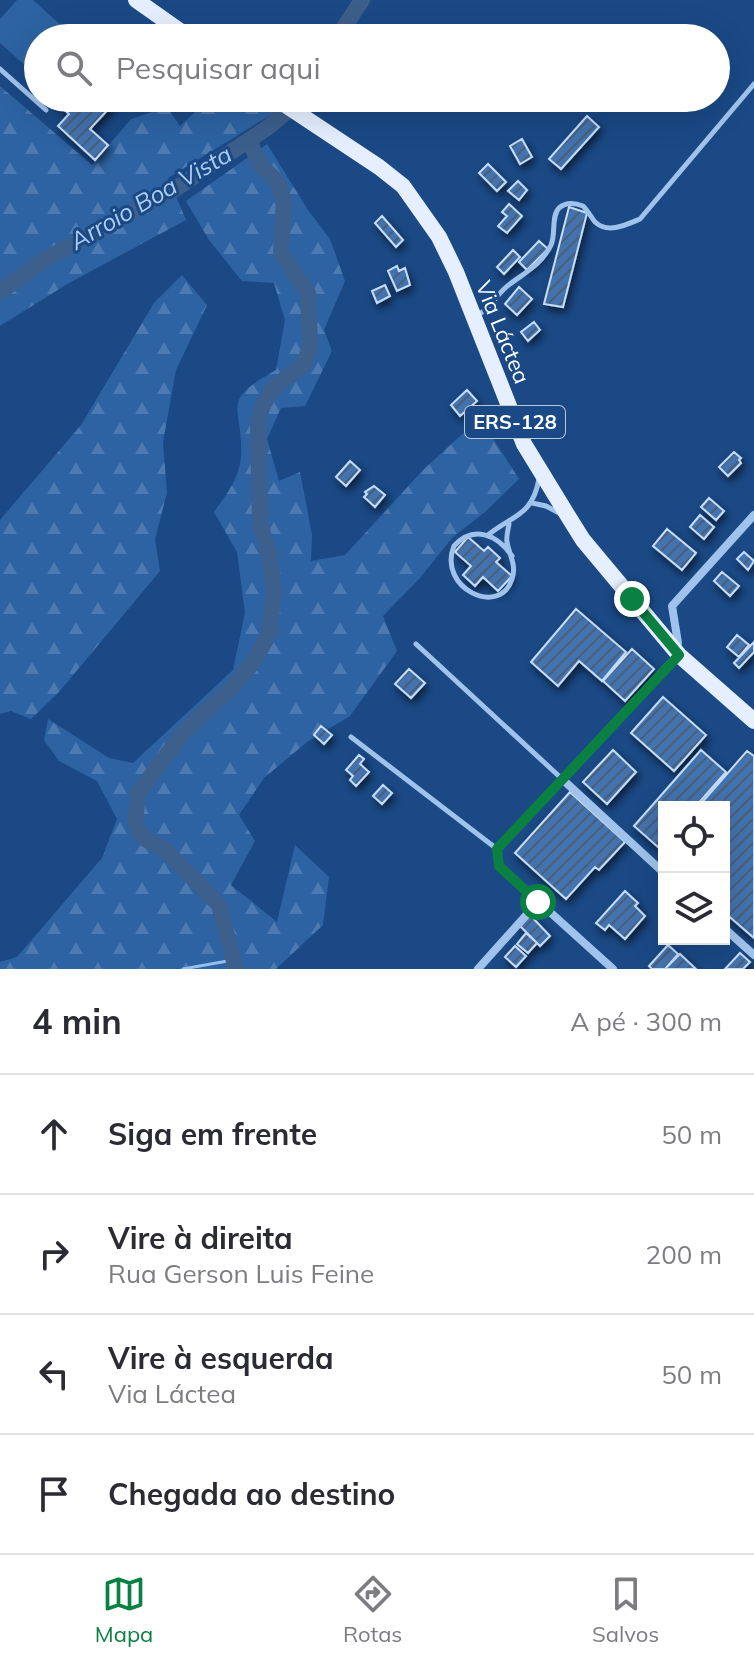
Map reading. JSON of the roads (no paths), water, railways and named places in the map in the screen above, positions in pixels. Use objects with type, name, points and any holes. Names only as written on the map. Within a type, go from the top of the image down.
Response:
[{"type":"main road","points":[[136,0],[170,24]]},
{"type":"main road","name":"Via Láctea","points":[[294,112],[403,186],[439,237],[524,444],[583,540],[677,652],[748,714]]},
{"type":"street","points":[[613,969],[499,866],[497,849],[677,652],[672,606],[754,515]]},
{"type":"street","points":[[561,778],[658,867]]},
{"type":"street","points":[[478,969],[538,902]]},
{"type":"street","points":[[730,933],[754,955]]},
{"type":"lane","points":[[0,69],[24,90]]},
{"type":"lane","points":[[474,318],[486,311],[508,284],[523,277],[545,256],[553,241],[555,214],[560,208],[569,203],[583,206],[593,220],[608,228],[625,226],[640,219],[754,84]]},
{"type":"lane","points":[[509,524],[507,543],[514,576],[504,591],[495,596],[475,596],[452,575],[450,565],[454,546],[468,535],[488,535],[509,524],[531,502],[540,471]]},
{"type":"lane","points":[[531,502],[568,516]]},
{"type":"lane","points":[[488,535],[506,547],[512,556]]},
{"type":"lane","points":[[416,644],[561,778]]},
{"type":"lane","points":[[351,737],[497,849]]},
{"type":"waterway","name":"Arroio Boa Vista","points":[[346,24],[362,0]]},
{"type":"waterway","name":"Arroio Boa Vista","points":[[0,292],[42,261],[175,189],[286,112]]},
{"type":"waterway","points":[[236,969],[219,905],[165,850],[142,837],[135,822],[138,793],[183,733],[252,664],[269,634],[274,593],[270,557],[260,523],[258,424],[262,407],[274,387],[304,364],[310,347],[308,293],[281,253],[284,201],[277,181],[260,165],[249,140]]},
{"type":"waterway","points":[[183,969],[233,960]]}]
